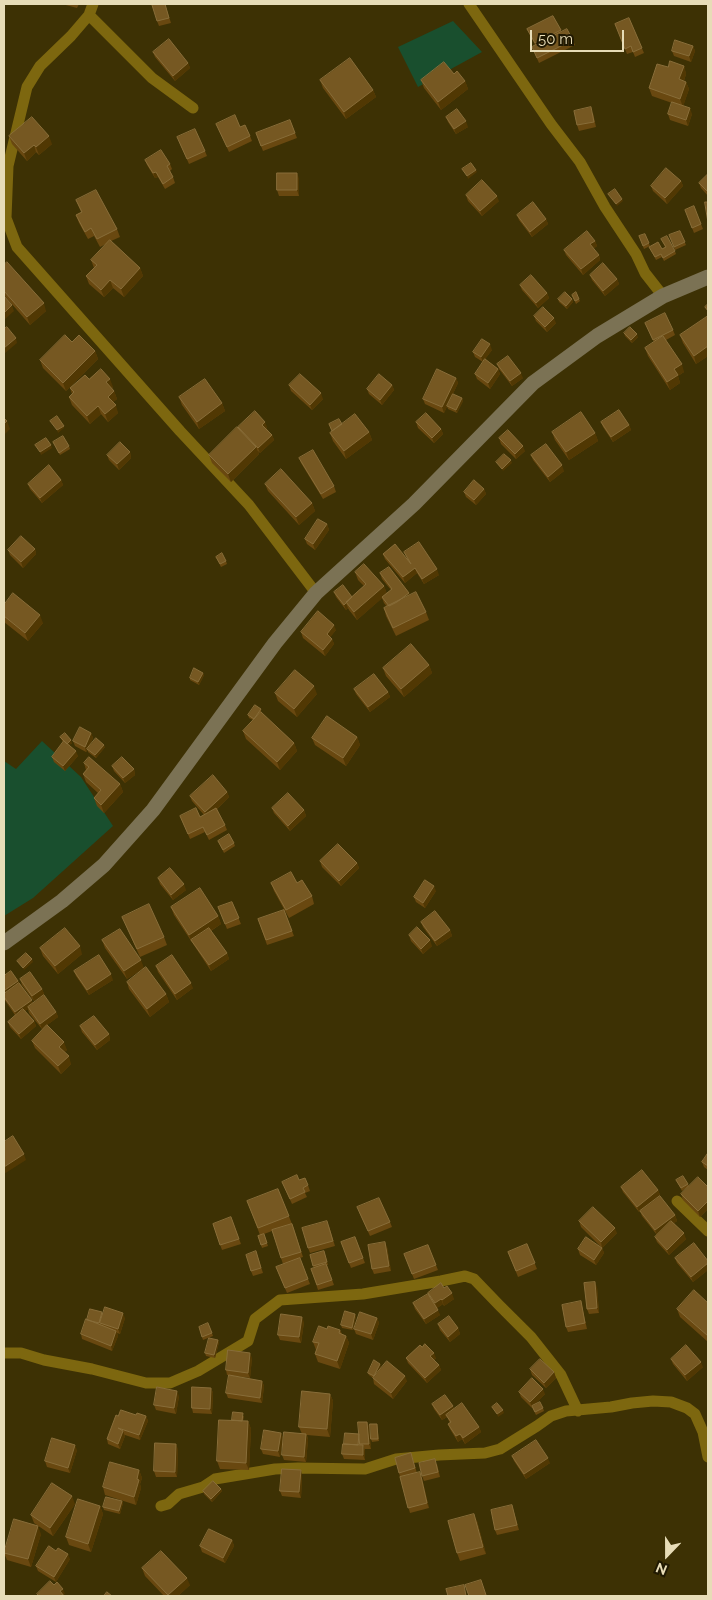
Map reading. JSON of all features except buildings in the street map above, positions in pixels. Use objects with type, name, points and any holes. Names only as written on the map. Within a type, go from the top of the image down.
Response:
[{"type":"main road","points":[[4,943],[62,901],[104,865],[153,810],[275,643],[316,593],[414,504],[533,383],[596,336],[663,296],[708,276]]},
{"type":"street","points":[[93,4],[89,15],[71,36],[40,66],[27,87],[8,166],[6,218],[18,247],[28,260],[76,311],[180,431],[249,505],[316,593]]},
{"type":"street","points":[[469,4],[580,162],[605,207],[636,254],[645,273],[663,296]]},
{"type":"street","points":[[89,15],[152,78],[194,108]]},
{"type":"street","points":[[677,1201],[708,1231]]},
{"type":"street","points":[[4,1353],[21,1353],[146,1383],[170,1383],[198,1371],[248,1341],[255,1319],[280,1300],[363,1294],[441,1282],[465,1276],[474,1278],[531,1336],[560,1374],[578,1411]]},
{"type":"street","points":[[161,1506],[168,1504],[179,1494],[202,1487],[215,1479],[249,1473],[298,1468],[365,1469],[396,1459],[485,1453],[500,1449],[551,1416],[566,1411],[653,1401],[672,1402],[687,1408],[694,1414],[703,1432],[708,1457]]},
{"type":"green space","points":[[453,21],[482,52],[418,87],[398,47]]},
{"type":"green space","points":[[42,741],[81,777],[113,826],[33,898],[4,916],[4,761],[16,769]]}]
